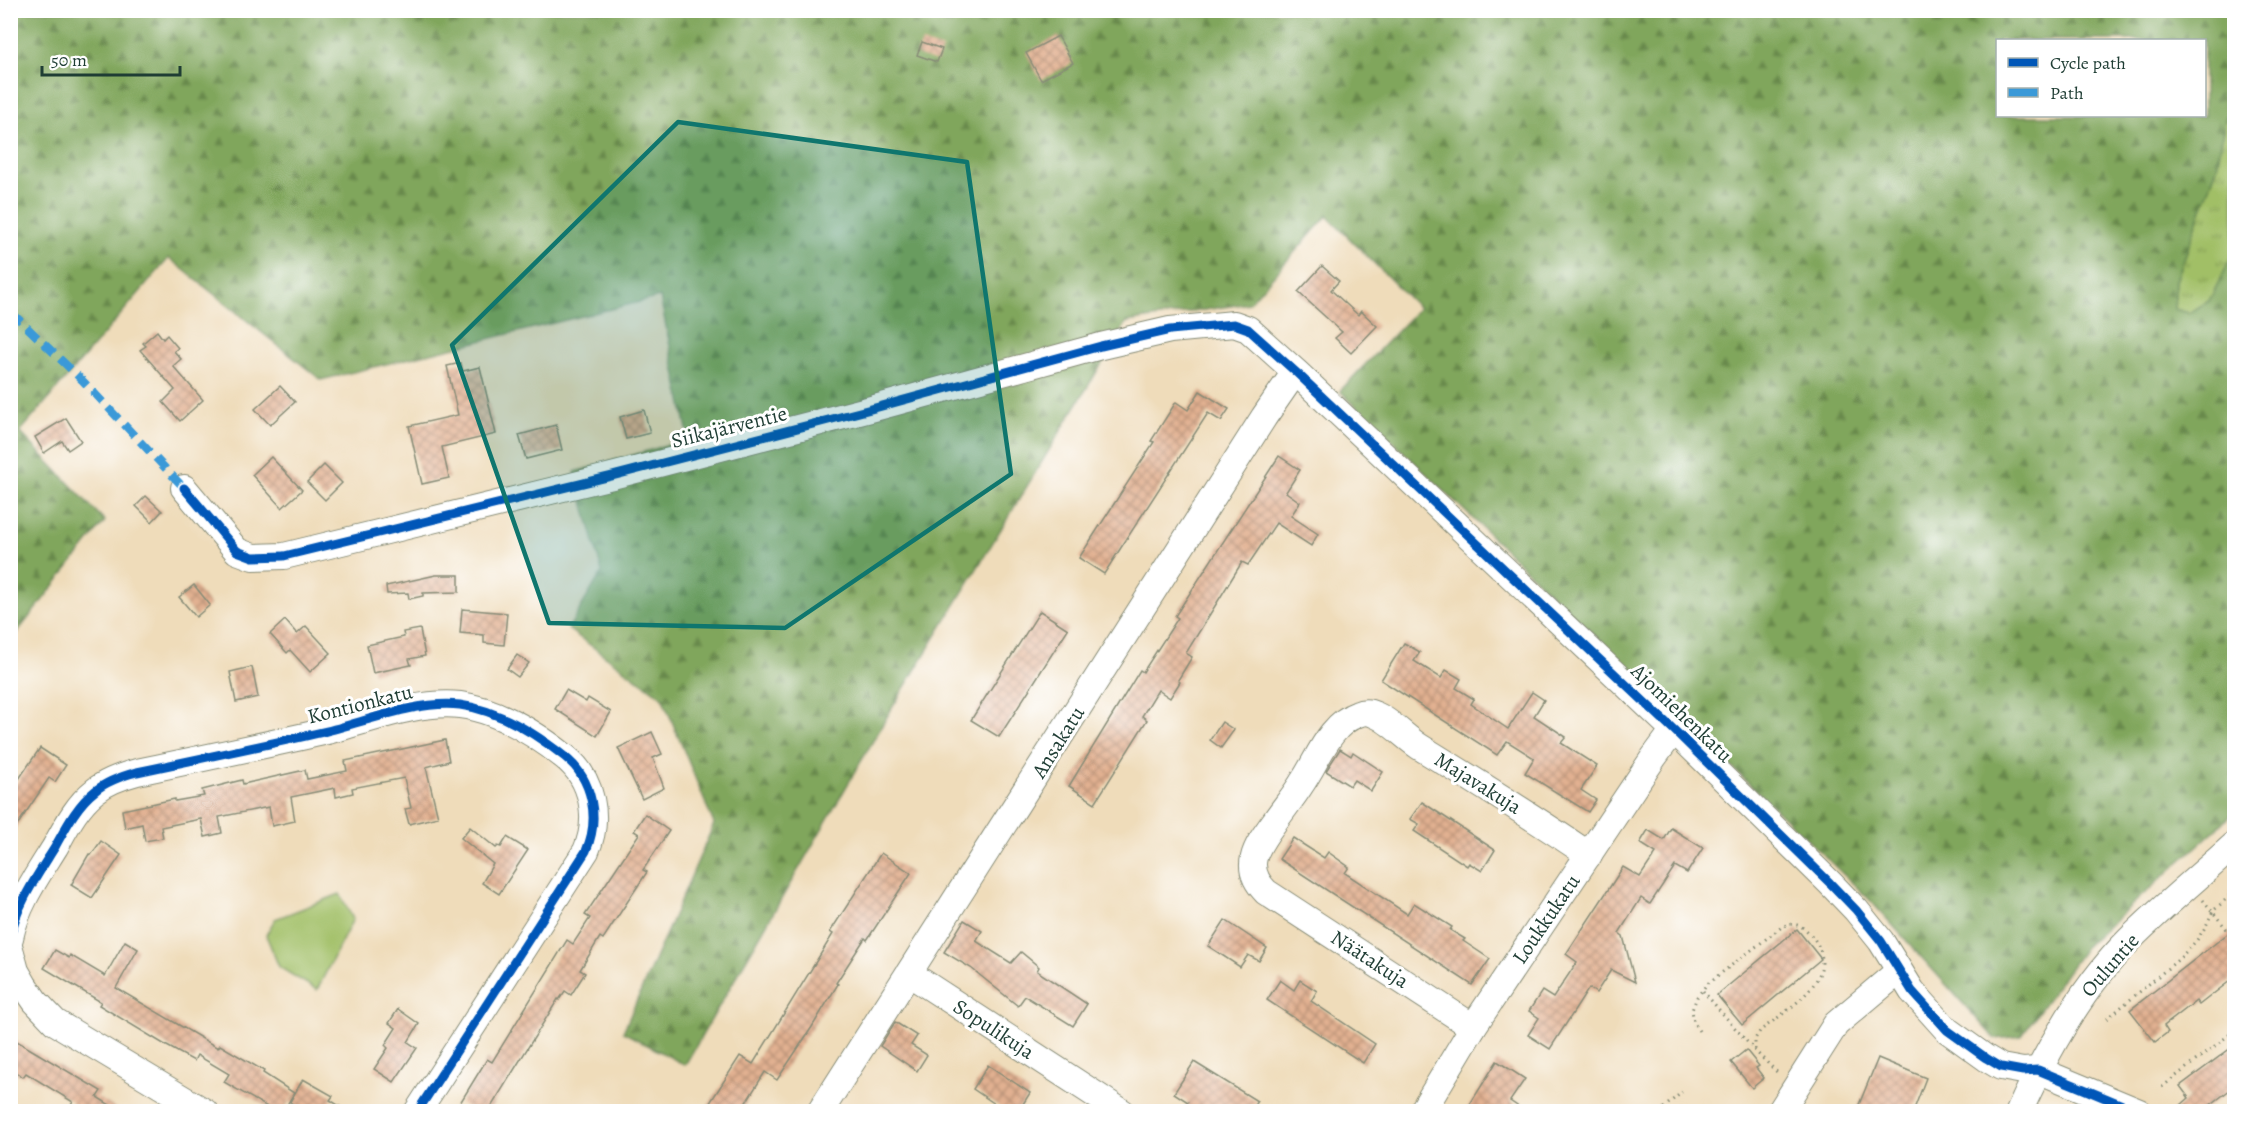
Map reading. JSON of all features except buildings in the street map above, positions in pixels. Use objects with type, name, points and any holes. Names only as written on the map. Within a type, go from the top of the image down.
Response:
[{"type":"street","name":"Siikajärventie","points":[[184,488],[237,551],[253,557],[270,558],[602,478],[859,412],[1101,346],[1170,330],[1234,324],[1242,326],[1295,372]]},
{"type":"street","name":"Ajomiehenkatu","points":[[1295,372],[1674,730],[1856,910],[1881,940],[1899,971],[1927,1009],[1947,1030],[2001,1067],[2023,1071],[2038,1070],[2139,1112]]},
{"type":"street","name":"Ansakatu","points":[[820,1112],[1295,372]]},
{"type":"street","name":"Kontionkatu","points":[[10,938],[24,897],[76,812],[93,792],[109,782],[137,772],[324,732],[421,707],[461,705],[493,714],[549,745],[578,770],[584,778],[592,803],[593,829],[586,851],[417,1112]]},
{"type":"street","name":"Majavakuja","points":[[1266,892],[1252,872],[1252,864],[1259,846],[1336,729],[1356,714],[1368,712],[1386,721],[1402,735],[1589,855]]},
{"type":"street","name":"Loukkukatu","points":[[1422,1112],[1473,1027],[1674,730]]},
{"type":"street","name":"Ouluntie","points":[[2019,1112],[2038,1070],[2079,1001],[2121,949],[2235,845]]},
{"type":"street","name":"Näätakuja","points":[[1266,892],[1473,1027]]},
{"type":"street","points":[[10,949],[16,971],[24,985],[35,1001],[55,1022],[205,1112]]},
{"type":"street","points":[[1780,1112],[1836,1024],[1899,971]]},
{"type":"street","name":"Sopulikuja","points":[[910,975],[1122,1112]]},
{"type":"path","points":[[2190,885],[2235,938]]},
{"type":"path","points":[[2107,1019],[2192,946],[2213,911],[2235,892]]},
{"type":"path","points":[[1699,1031],[1694,1023],[1692,1010],[1702,990],[1783,927],[1792,923],[1809,933],[1818,945],[1823,957],[1823,966],[1818,980],[1805,994],[1760,1031],[1755,1040],[1755,1051]]},
{"type":"path","points":[[1702,990],[1774,1070],[1796,1084]]},
{"type":"path","points":[[2162,1088],[2235,1031]]},
{"type":"path","points":[[1659,1112],[1682,1092]]},
{"type":"highlighted area","points":[[678,122],[967,162],[1011,474],[785,628],[549,623],[452,345]]},
{"type":"green space","points":[[11,11],[2234,11],[2234,93],[2224,124],[2217,167],[2176,281],[2174,309],[2189,313],[2209,301],[2234,252],[2234,813],[2085,947],[2021,1036],[1995,1039],[1869,899],[1340,391],[1419,308],[1327,216],[1249,303],[1127,322],[892,708],[685,1065],[623,1032],[714,824],[662,697],[568,629],[602,572],[575,472],[689,439],[660,297],[321,380],[169,258],[20,432],[105,521],[11,640]]},
{"type":"green space","points":[[2234,93],[2234,252],[2209,301],[2189,313],[2174,309],[2176,281],[2217,167],[2224,124]]},
{"type":"green space","points":[[340,894],[353,919],[317,990],[279,967],[266,935],[275,919]]},
{"type":"marked path","points":[[10,311],[82,380],[184,488]]},
{"type":"marked path","points":[[194,1112],[197,1107]]},
{"type":"cycle path","points":[[184,488],[237,551],[253,557],[284,556],[612,476],[1101,346],[1170,330],[1234,324],[1248,329],[1298,374],[1674,730],[1830,883],[1881,941],[1912,991],[1947,1030],[2001,1067],[2023,1071],[2038,1070],[2139,1112]]},
{"type":"cycle path","points":[[10,938],[23,902],[72,817],[100,787],[115,779],[137,772],[323,732],[409,709],[443,704],[460,705],[488,712],[516,724],[542,740],[575,766],[588,788],[593,826],[586,851],[417,1112]]}]
